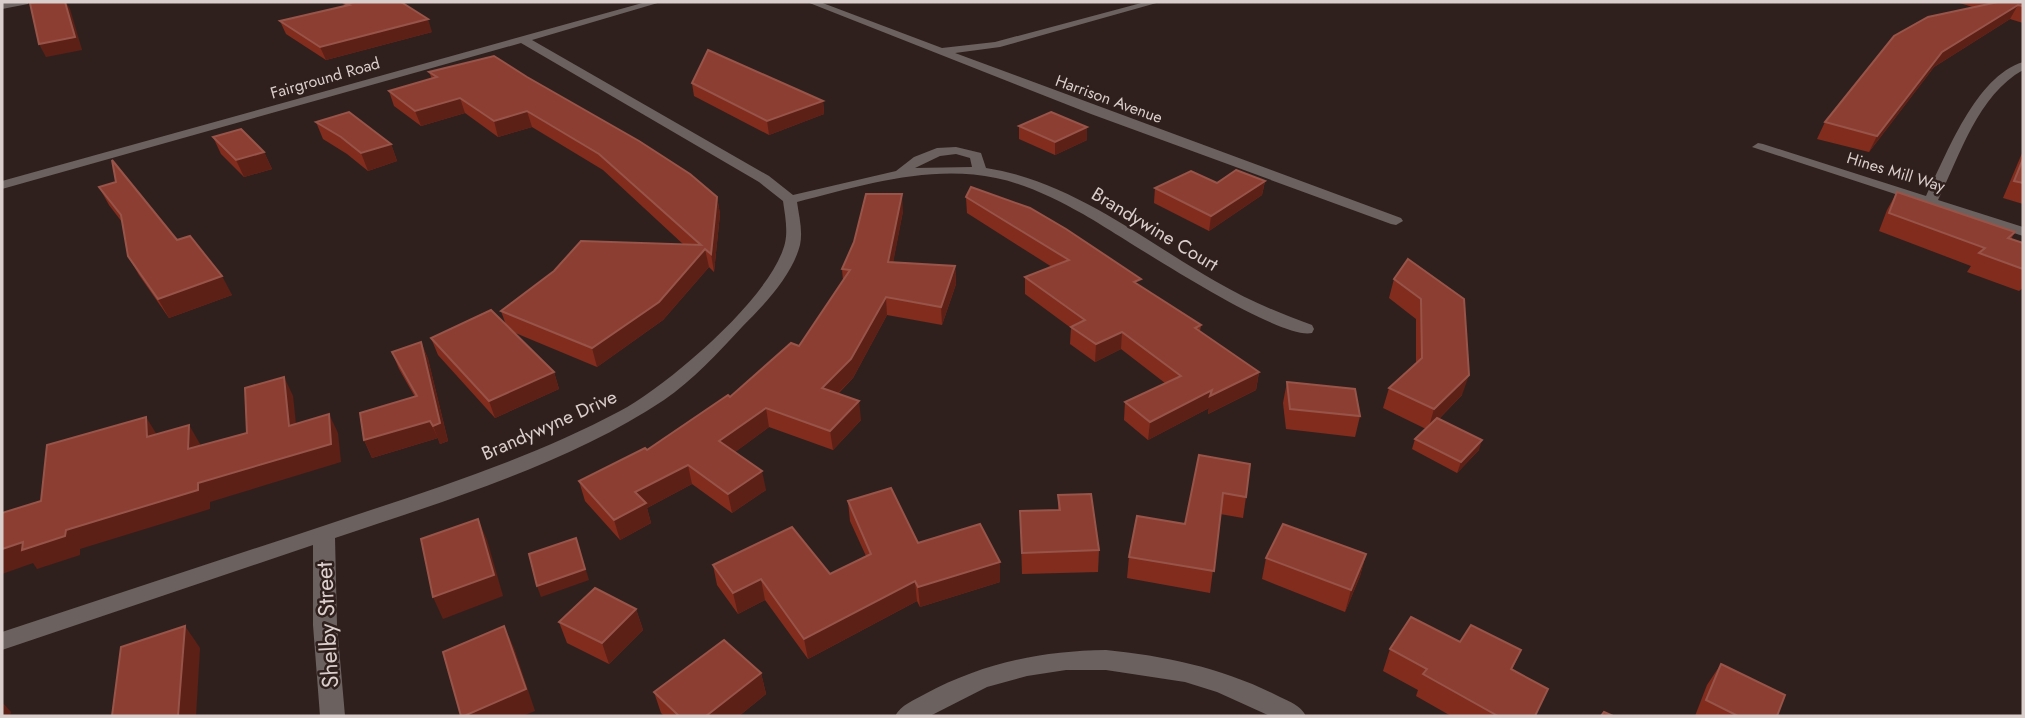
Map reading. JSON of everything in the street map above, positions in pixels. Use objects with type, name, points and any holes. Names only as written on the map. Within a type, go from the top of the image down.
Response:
[{"type":"street","points":[[2,6],[24,2]]},
{"type":"street","name":"Fairground Road","points":[[2,185],[656,2]]},
{"type":"street","name":"Harrison Avenue","points":[[812,2],[1095,111],[1396,221]]},
{"type":"street","points":[[941,52],[996,46],[1155,2]]},
{"type":"street","points":[[522,39],[764,179],[790,200]]},
{"type":"street","points":[[1931,201],[1972,117],[2002,77],[2023,65]]},
{"type":"street","name":"Hines Mill Way","points":[[1758,147],[2023,232]]},
{"type":"street","name":"Brandywine Court","points":[[790,200],[899,174],[947,169],[999,174],[1072,202],[1260,313],[1306,329]]},
{"type":"street","name":"Brandywyne Drive","points":[[2,641],[324,534],[528,461],[589,434],[660,394],[702,359],[751,309],[776,277],[792,246],[794,232],[790,200]]},
{"type":"street","name":"Shelby Street","points":[[324,534],[325,625],[333,716]]},
{"type":"street","points":[[908,716],[956,688],[992,675],[1038,665],[1076,661],[1132,662],[1210,677],[1267,701],[1293,716]]},
{"type":"building","points":[[65,2],[75,37],[39,44],[30,3]]},
{"type":"building","points":[[401,2],[428,19],[320,47],[280,21],[349,5],[346,4]]},
{"type":"building","points":[[1998,2],[2023,2],[2023,6],[2018,5],[1942,52],[1877,136],[1825,122],[1894,36],[1928,17]]},
{"type":"building","points":[[708,50],[823,101],[767,121],[692,83]]},
{"type":"building","points":[[494,56],[639,141],[690,174],[717,197],[711,254],[705,249],[659,302],[592,348],[501,311],[554,271],[581,241],[701,245],[599,154],[527,111],[494,121],[460,98],[415,111],[389,91],[437,77],[429,72]]},
{"type":"building","points":[[349,112],[391,144],[361,153],[316,122]]},
{"type":"building","points":[[1051,112],[1087,127],[1055,142],[1019,126]]},
{"type":"building","points":[[241,129],[264,152],[236,160],[213,137]]},
{"type":"building","points":[[2023,159],[2023,183],[2014,181]]},
{"type":"building","points":[[112,160],[177,240],[190,236],[222,276],[158,299],[128,256],[121,215],[99,187],[116,182]]},
{"type":"building","points":[[1236,170],[1265,181],[1211,216],[1155,188],[1191,171],[1217,183]]},
{"type":"building","points":[[971,187],[1030,208],[1066,229],[1141,279],[1134,282],[1201,325],[1195,328],[1259,372],[1210,396],[1212,390],[1150,422],[1125,402],[1181,376],[1122,332],[1096,344],[1071,327],[1085,320],[1025,277],[1069,260],[966,197]]},
{"type":"building","points":[[1897,192],[2015,232],[2008,238],[2023,243],[2023,269],[1979,253],[1985,248],[1889,213]]},
{"type":"building","points":[[866,194],[902,194],[888,262],[955,266],[941,307],[886,297],[851,359],[822,388],[859,401],[830,431],[766,408],[719,441],[762,471],[728,494],[688,465],[635,492],[646,503],[614,520],[579,481],[645,448],[647,450],[728,395],[730,397],[791,343],[799,346],[850,270],[842,269],[854,242]]},
{"type":"building","points":[[1408,259],[1464,299],[1469,375],[1434,409],[1389,388],[1422,358],[1421,299],[1394,279]]},
{"type":"building","points":[[491,310],[554,372],[489,401],[431,338]]},
{"type":"building","points":[[421,342],[440,423],[433,426],[430,421],[364,440],[360,413],[417,396],[392,352]]},
{"type":"building","points":[[284,377],[289,426],[329,414],[331,444],[198,483],[198,490],[66,530],[65,536],[22,550],[23,542],[2,549],[2,513],[41,501],[47,445],[146,417],[147,437],[189,425],[188,449],[247,433],[245,388]]},
{"type":"building","points":[[1287,382],[1355,389],[1360,416],[1290,409]]},
{"type":"building","points":[[1437,418],[1482,440],[1461,462],[1415,439]]},
{"type":"building","points":[[1199,455],[1250,464],[1246,497],[1223,493],[1214,571],[1129,557],[1137,516],[1185,524]]},
{"type":"building","points":[[891,488],[918,543],[980,524],[1000,562],[918,587],[915,581],[804,639],[761,579],[733,593],[713,565],[792,527],[830,574],[871,554],[848,501]]},
{"type":"building","points":[[1091,494],[1099,550],[1022,553],[1020,511],[1060,510],[1058,495]]},
{"type":"building","points":[[478,519],[494,575],[433,597],[421,539]]},
{"type":"building","points":[[1283,524],[1366,554],[1351,590],[1266,558]]},
{"type":"building","points":[[576,538],[585,569],[537,586],[529,554]]},
{"type":"building","points":[[595,588],[636,609],[602,643],[559,622]]},
{"type":"building","points":[[1411,617],[1460,642],[1471,625],[1521,650],[1511,669],[1548,689],[1535,716],[1498,716],[1423,674],[1427,669],[1390,649]]},
{"type":"building","points":[[185,626],[178,716],[112,716],[121,647]]},
{"type":"building","points":[[504,626],[526,689],[461,716],[443,652]]},
{"type":"building","points":[[724,640],[761,673],[706,716],[679,716],[654,692]]},
{"type":"building","points":[[1721,664],[1785,695],[1777,716],[1738,716],[1706,700]]}]
